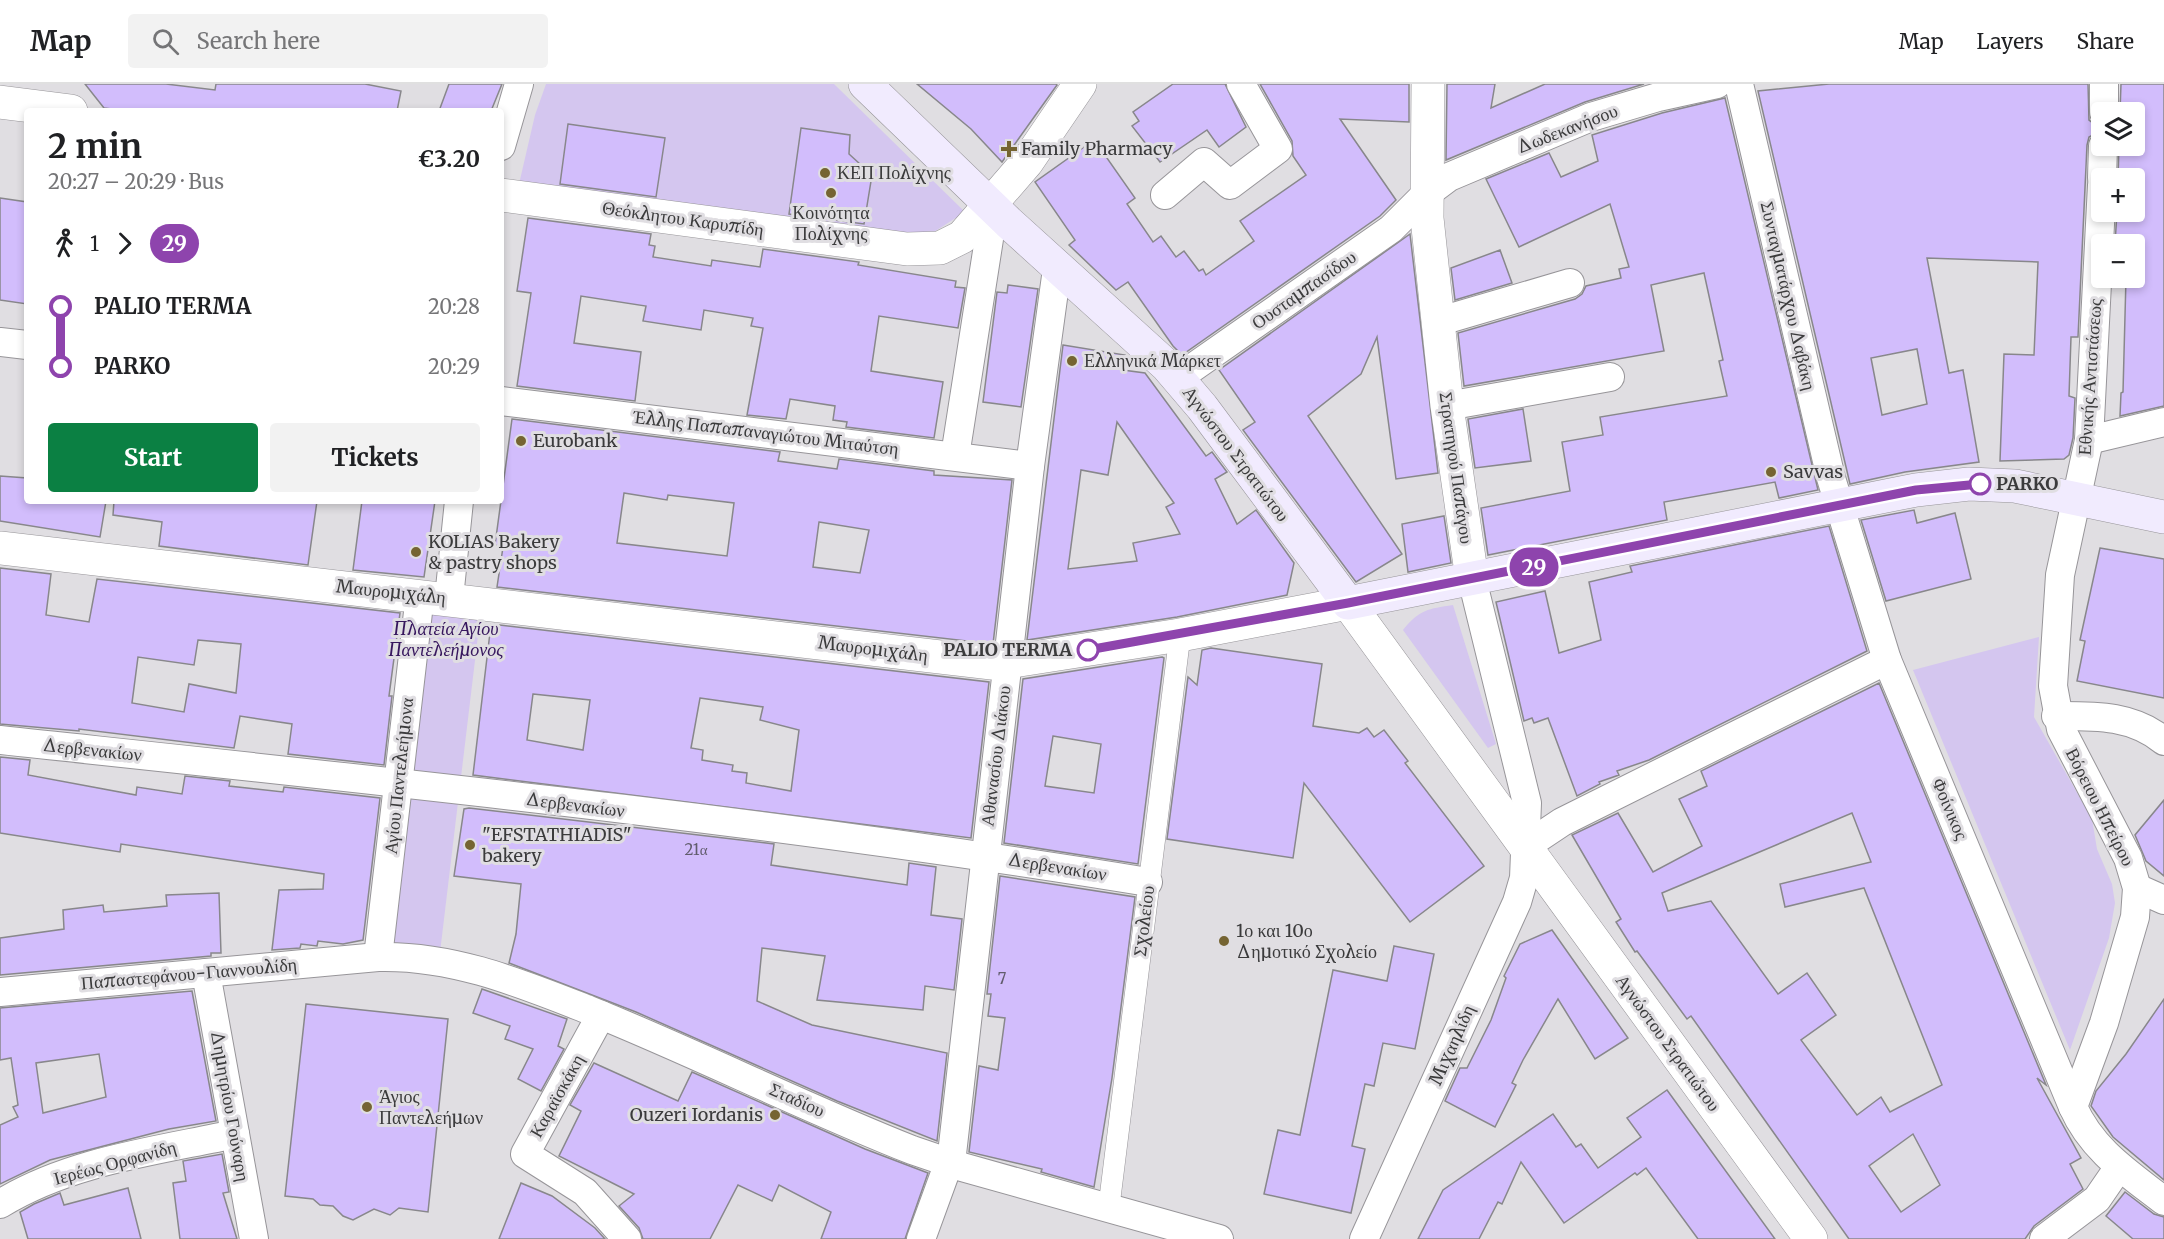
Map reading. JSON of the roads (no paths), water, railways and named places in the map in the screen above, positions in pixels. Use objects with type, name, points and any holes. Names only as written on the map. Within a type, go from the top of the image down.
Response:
[{"type":"main road","name":"Αγνώστου Στρατιώτου","points":[[865,84],[1057,269],[1178,378],[1348,603]]},
{"type":"main road","name":"Μαυρομιχάλη","points":[[1348,603],[1916,490],[1969,484],[2015,486],[2164,517]]},
{"type":"street","points":[[504,136],[519,84]]},
{"type":"street","name":"Θεόκλητου Καρυπίδη","points":[[504,195],[918,250],[951,244],[962,237],[992,206],[1027,162],[1080,84]]},
{"type":"street","points":[[1166,195],[1204,162],[1230,185],[1278,149],[1241,84]]},
{"type":"street","name":"Στρατηγού Παπάγου","points":[[1428,84],[1425,195],[1437,322],[1472,579],[1527,803],[1526,846]]},
{"type":"street","name":"Δωδεκανήσου","points":[[1425,195],[1449,177],[1560,128],[1631,105],[1717,84]]},
{"type":"street","name":"Συνταγματάρχου Δαβάκη","points":[[1739,84],[1838,507]]},
{"type":"street","points":[[2104,84],[2104,102]]},
{"type":"street","points":[[0,102],[47,108]]},
{"type":"street","name":"Ουσταμπασίδου","points":[[1178,378],[1391,229],[1425,195]]},
{"type":"street","points":[[955,456],[989,239],[992,206]]},
{"type":"street","name":"Εθνικής Αντιστάσεως","points":[[2076,497],[2089,440],[2100,222]]},
{"type":"street","name":"Αθανασίου Διάκου","points":[[921,1239],[950,1163],[1030,466],[1057,269]]},
{"type":"street","points":[[1437,322],[1570,283]]},
{"type":"street","points":[[0,342],[24,345]]},
{"type":"street","points":[[1448,406],[1610,377]]},
{"type":"street","name":"Έλλης Παπαπαναγιώτου Μιταύτση","points":[[504,401],[1030,466]]},
{"type":"street","points":[[2089,440],[2164,422]]},
{"type":"street","name":"Βόρειου Ηπείρου","points":[[2073,1107],[2123,964],[2135,917],[2137,888],[2128,858],[2081,772],[2056,716],[2053,686],[2059,585],[2065,542],[2076,497]]},
{"type":"street","name":"Αγίου Παντελεήμονα","points":[[378,957],[398,783],[434,597],[458,504]]},
{"type":"street","name":"Φοίνικος","points":[[1838,507],[1887,660],[2073,1107]]},
{"type":"street","name":"Μαυρομιχάλη","points":[[0,548],[959,660],[1007,663],[1180,635],[1348,603]]},
{"type":"street","name":"Αγνώστου Στρατιώτου","points":[[1348,603],[1811,1239]]},
{"type":"street","name":"Σχολείου","points":[[1109,1206],[1180,635]]},
{"type":"street","points":[[1526,846],[1562,822],[1887,660]]},
{"type":"street","points":[[2056,716],[2115,717],[2144,728],[2164,741]]},
{"type":"street","name":"Δερβενακίων","points":[[0,740],[398,783],[985,855],[1148,882]]},
{"type":"street","name":"Μιχαηλίδη","points":[[1364,1239],[1517,902],[1524,878],[1526,846]]},
{"type":"street","points":[[2137,888],[2164,900]]},
{"type":"street","name":"Παπαστεφάνου-Γιαννουλίδη","points":[[0,992],[378,957]]},
{"type":"street","name":"Σταδίου","points":[[378,957],[423,958],[477,970],[601,1015],[897,1144],[950,1163],[1109,1206],[1219,1239]]},
{"type":"street","name":"Δημητρίου Γούναρη","points":[[206,973],[254,1239]]},
{"type":"street","name":"Καραϊσκάκη","points":[[601,1015],[525,1154],[585,1192],[627,1239]]},
{"type":"street","points":[[2073,1107],[2087,1134],[2120,1167],[2164,1202]]},
{"type":"street","name":"Ιερέως Ορφανίδη","points":[[0,1204],[22,1190],[66,1173],[112,1160],[235,1134]]},
{"type":"street","points":[[2043,1239],[2097,1198],[2120,1167]]},
{"type":"place","name":"Family Pharmacy","points":[[1009,149]]},
{"type":"place","name":"ΚΕΠ Πολίχνης","points":[[825,173]]},
{"type":"place","name":"Κοινότητα Πολίχνης","points":[[831,193]]},
{"type":"place","name":"Ελληνικά Μάρκετ","points":[[1072,361]]},
{"type":"place","name":"Eurobank","points":[[521,441]]},
{"type":"place","name":"Savvas","points":[[1771,472]]},
{"type":"place","name":"PARKO","points":[[1980,484]]},
{"type":"place","name":"KOLIAS Bakery & pastry shops","points":[[416,552]]},
{"type":"place","name":"PALIO TERMA","points":[[1088,650]]},
{"type":"place","name":"\"EFSTATHIADIS\" bakery","points":[[470,845]]},
{"type":"place","name":"1ο και 10ο Δημοτικό Σχολείο","points":[[1224,941]]},
{"type":"place","name":"Άγιος Παντελεήμων","points":[[367,1107]]},
{"type":"place","name":"Ouzeri Iordanis","points":[[775,1115]]},
{"type":"park label","name":"Πλατεία Αγίου Παντελεήμονος","points":[[446,639]]}]
